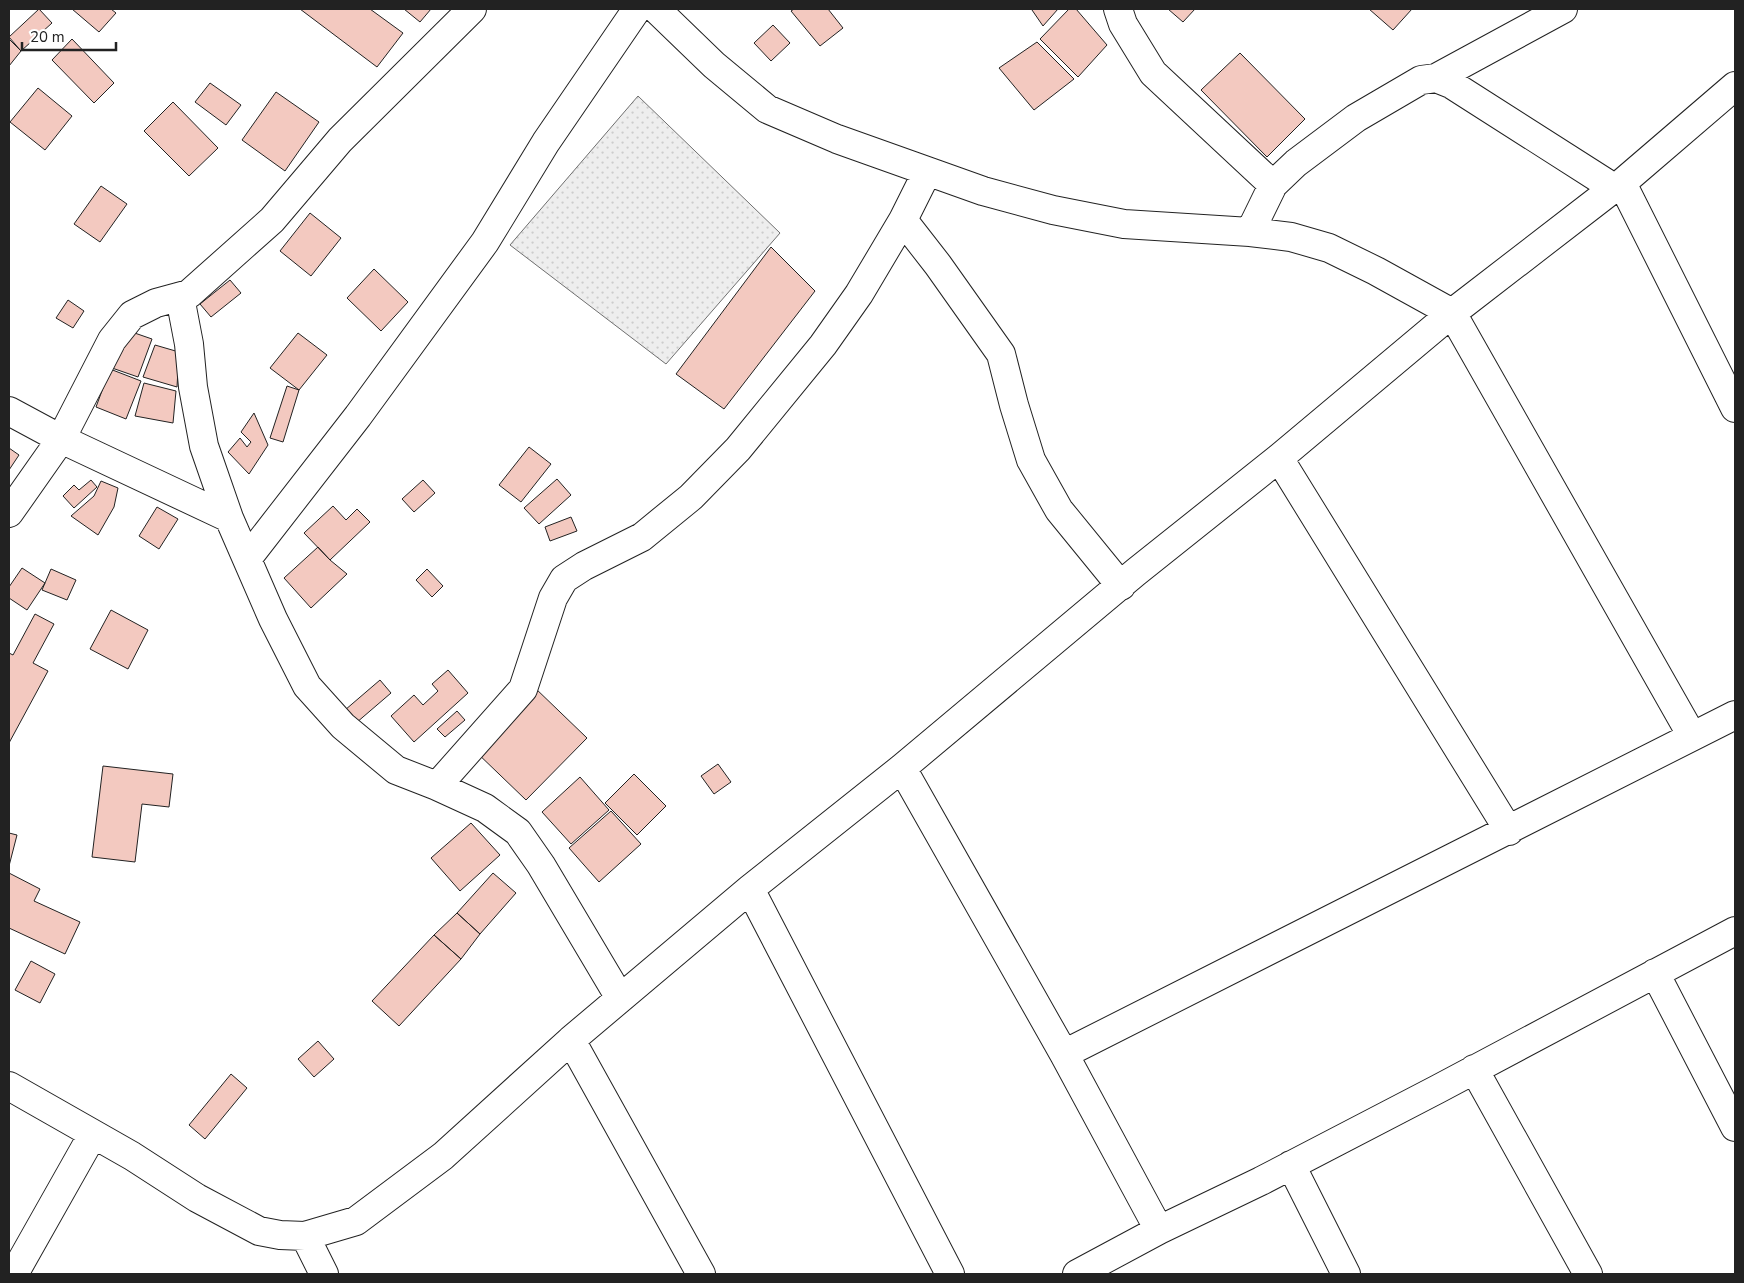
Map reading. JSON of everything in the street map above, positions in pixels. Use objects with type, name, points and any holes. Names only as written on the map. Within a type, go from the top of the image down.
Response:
[{"type":"street","points":[[9,513],[61,439],[112,340],[132,315],[156,303],[189,294],[272,220],[340,140],[472,9]]},
{"type":"street","points":[[247,559],[358,416],[485,242],[546,142],[637,9]]},
{"type":"street","points":[[656,9],[714,65],[767,109],[837,139],[983,191],[1054,210],[1124,224],[1250,232],[1291,237],[1329,248],[1376,271],[1452,313],[1692,736]]},
{"type":"street","points":[[1118,9],[1123,24],[1153,73],[1273,185]]},
{"type":"street","points":[[1250,232],[1273,185],[1296,163],[1356,118],[1421,80],[1436,78],[1563,9]]},
{"type":"street","points":[[1436,78],[1451,84],[1618,185],[1735,408]]},
{"type":"street","points":[[9,1086],[132,1156],[197,1198],[259,1231],[280,1235],[304,1236],[356,1221],[443,1156],[571,1040],[750,889],[902,768],[1452,313],[1618,185],[1735,86]]},
{"type":"street","points":[[437,786],[523,689],[553,598],[564,579],[584,566],[642,537],[692,497],[738,449],[823,345],[859,294],[903,220],[927,172]]},
{"type":"street","points":[[903,220],[938,265],[1001,354],[1031,460],[1059,510],[1121,586]]},
{"type":"street","points":[[180,297],[204,446],[229,518],[272,619],[307,686],[343,726],[396,770],[485,808],[518,832],[541,865],[620,998]]},
{"type":"street","points":[[9,411],[61,439],[229,518]]},
{"type":"street","points":[[1279,458],[1509,831]]},
{"type":"street","points":[[1064,1054],[1509,831],[1735,715]]},
{"type":"street","points":[[902,768],[1064,1054],[1159,1230]]},
{"type":"street","points":[[750,889],[950,1274]]},
{"type":"street","points":[[1077,1274],[1159,1230],[1291,1165],[1474,1070],[1735,931]]},
{"type":"street","points":[[1655,973],[1735,1127]]},
{"type":"street","points":[[571,1040],[701,1274]]},
{"type":"street","points":[[1474,1070],[1588,1274]]},
{"type":"street","points":[[22,1271],[93,1134]]},
{"type":"street","points":[[1291,1165],[1346,1274]]},
{"type":"street","points":[[304,1236],[324,1274]]},
{"type":"shaded area","points":[[638,96],[780,233],[666,364],[510,245]]},
{"type":"building","points":[[39,9],[52,23],[21,51],[9,37]]},
{"type":"building","points":[[72,9],[111,9],[116,13],[99,32]]},
{"type":"building","points":[[300,9],[370,9],[403,33],[377,67]]},
{"type":"building","points":[[404,9],[431,9],[420,22]]},
{"type":"building","points":[[794,9],[828,9],[843,28],[820,46],[791,11]]},
{"type":"building","points":[[1033,9],[1058,9],[1043,26]]},
{"type":"building","points":[[1069,9],[1076,9],[1107,45],[1078,77],[1040,39]]},
{"type":"building","points":[[1168,9],[1195,9],[1183,22]]},
{"type":"building","points":[[1369,9],[1412,9],[1393,30]]},
{"type":"building","points":[[773,25],[790,43],[771,61],[754,43]]},
{"type":"building","points":[[9,39],[21,51],[9,66]]},
{"type":"building","points":[[72,39],[114,83],[94,103],[52,60]]},
{"type":"building","points":[[1037,42],[1074,79],[1034,110],[999,68]]},
{"type":"building","points":[[1240,53],[1305,119],[1267,157],[1201,90]]},
{"type":"building","points":[[210,83],[241,105],[226,125],[195,102]]},
{"type":"building","points":[[38,88],[72,116],[45,150],[10,122]]},
{"type":"building","points":[[276,92],[319,122],[285,171],[242,140]]},
{"type":"building","points":[[173,102],[218,148],[189,176],[144,131]]},
{"type":"building","points":[[101,186],[127,204],[100,242],[74,224]]},
{"type":"building","points":[[310,213],[341,238],[311,276],[280,251]]},
{"type":"building","points":[[771,247],[815,291],[724,409],[676,374]]},
{"type":"building","points":[[374,269],[408,302],[381,331],[347,298]]},
{"type":"building","points":[[230,280],[241,293],[211,317],[200,304]]},
{"type":"building","points":[[68,300],[84,311],[73,328],[56,318]]},
{"type":"building","points":[[126,330],[152,339],[138,377],[112,368]]},
{"type":"building","points":[[298,333],[327,355],[299,390],[270,368]]},
{"type":"building","points":[[155,345],[179,352],[177,387],[143,377]]},
{"type":"building","points":[[110,369],[141,381],[126,419],[96,407]]},
{"type":"building","points":[[144,383],[176,391],[173,423],[135,416]]},
{"type":"building","points":[[287,386],[299,390],[283,442],[270,438]]},
{"type":"building","points":[[254,413],[268,445],[249,474],[228,452],[240,438],[247,447],[251,442],[241,432]]},
{"type":"building","points":[[529,447],[551,464],[521,502],[499,485]]},
{"type":"building","points":[[9,448],[19,455],[9,470]]},
{"type":"building","points":[[557,479],[571,495],[539,524],[524,508]]},
{"type":"building","points":[[91,480],[97,487],[74,508],[63,496],[74,485],[79,490]]},
{"type":"building","points":[[423,480],[435,493],[414,512],[402,499]]},
{"type":"building","points":[[101,481],[118,488],[114,507],[98,535],[71,516],[94,496]]},
{"type":"building","points":[[333,506],[346,520],[357,509],[370,522],[330,560],[304,533]]},
{"type":"building","points":[[157,507],[178,519],[159,549],[139,536]]},
{"type":"building","points":[[571,517],[577,531],[550,541],[545,527]]},
{"type":"building","points":[[318,547],[347,574],[311,608],[284,578]]},
{"type":"building","points":[[22,568],[45,583],[27,610],[9,598],[9,587]]},
{"type":"building","points":[[51,569],[76,580],[67,600],[42,590]]},
{"type":"building","points":[[427,569],[443,586],[432,597],[416,580]]},
{"type":"building","points":[[111,610],[148,630],[128,669],[90,649]]},
{"type":"building","points":[[35,614],[54,624],[33,663],[48,671],[9,743],[9,653],[13,655]]},
{"type":"building","points":[[448,670],[468,693],[414,742],[391,716],[414,695],[423,705],[438,691],[432,684]]},
{"type":"building","points":[[380,680],[391,693],[356,723],[345,710]]},
{"type":"building","points":[[533,686],[587,738],[526,800],[473,749]]},
{"type":"building","points":[[457,711],[465,720],[445,737],[437,729]]},
{"type":"building","points":[[718,764],[731,782],[714,794],[701,776]]},
{"type":"building","points":[[103,766],[173,774],[169,807],[142,804],[135,862],[92,857]]},
{"type":"building","points":[[634,774],[666,806],[637,835],[605,803]]},
{"type":"building","points":[[580,777],[609,810],[571,844],[542,812]]},
{"type":"building","points":[[611,811],[641,844],[599,882],[569,848]]},
{"type":"building","points":[[471,823],[500,855],[460,891],[431,858]]},
{"type":"building","points":[[9,833],[17,835],[9,866]]},
{"type":"building","points":[[9,873],[40,889],[34,901],[80,922],[65,954],[9,928]]},
{"type":"building","points":[[493,873],[516,893],[480,934],[457,913]]},
{"type":"building","points":[[457,913],[480,934],[461,959],[434,935]]},
{"type":"building","points":[[434,935],[461,959],[399,1026],[372,1001]]},
{"type":"building","points":[[31,961],[55,974],[40,1003],[15,990]]},
{"type":"building","points":[[318,1041],[334,1059],[314,1077],[298,1059]]},
{"type":"building","points":[[231,1074],[247,1088],[205,1139],[189,1125]]}]
